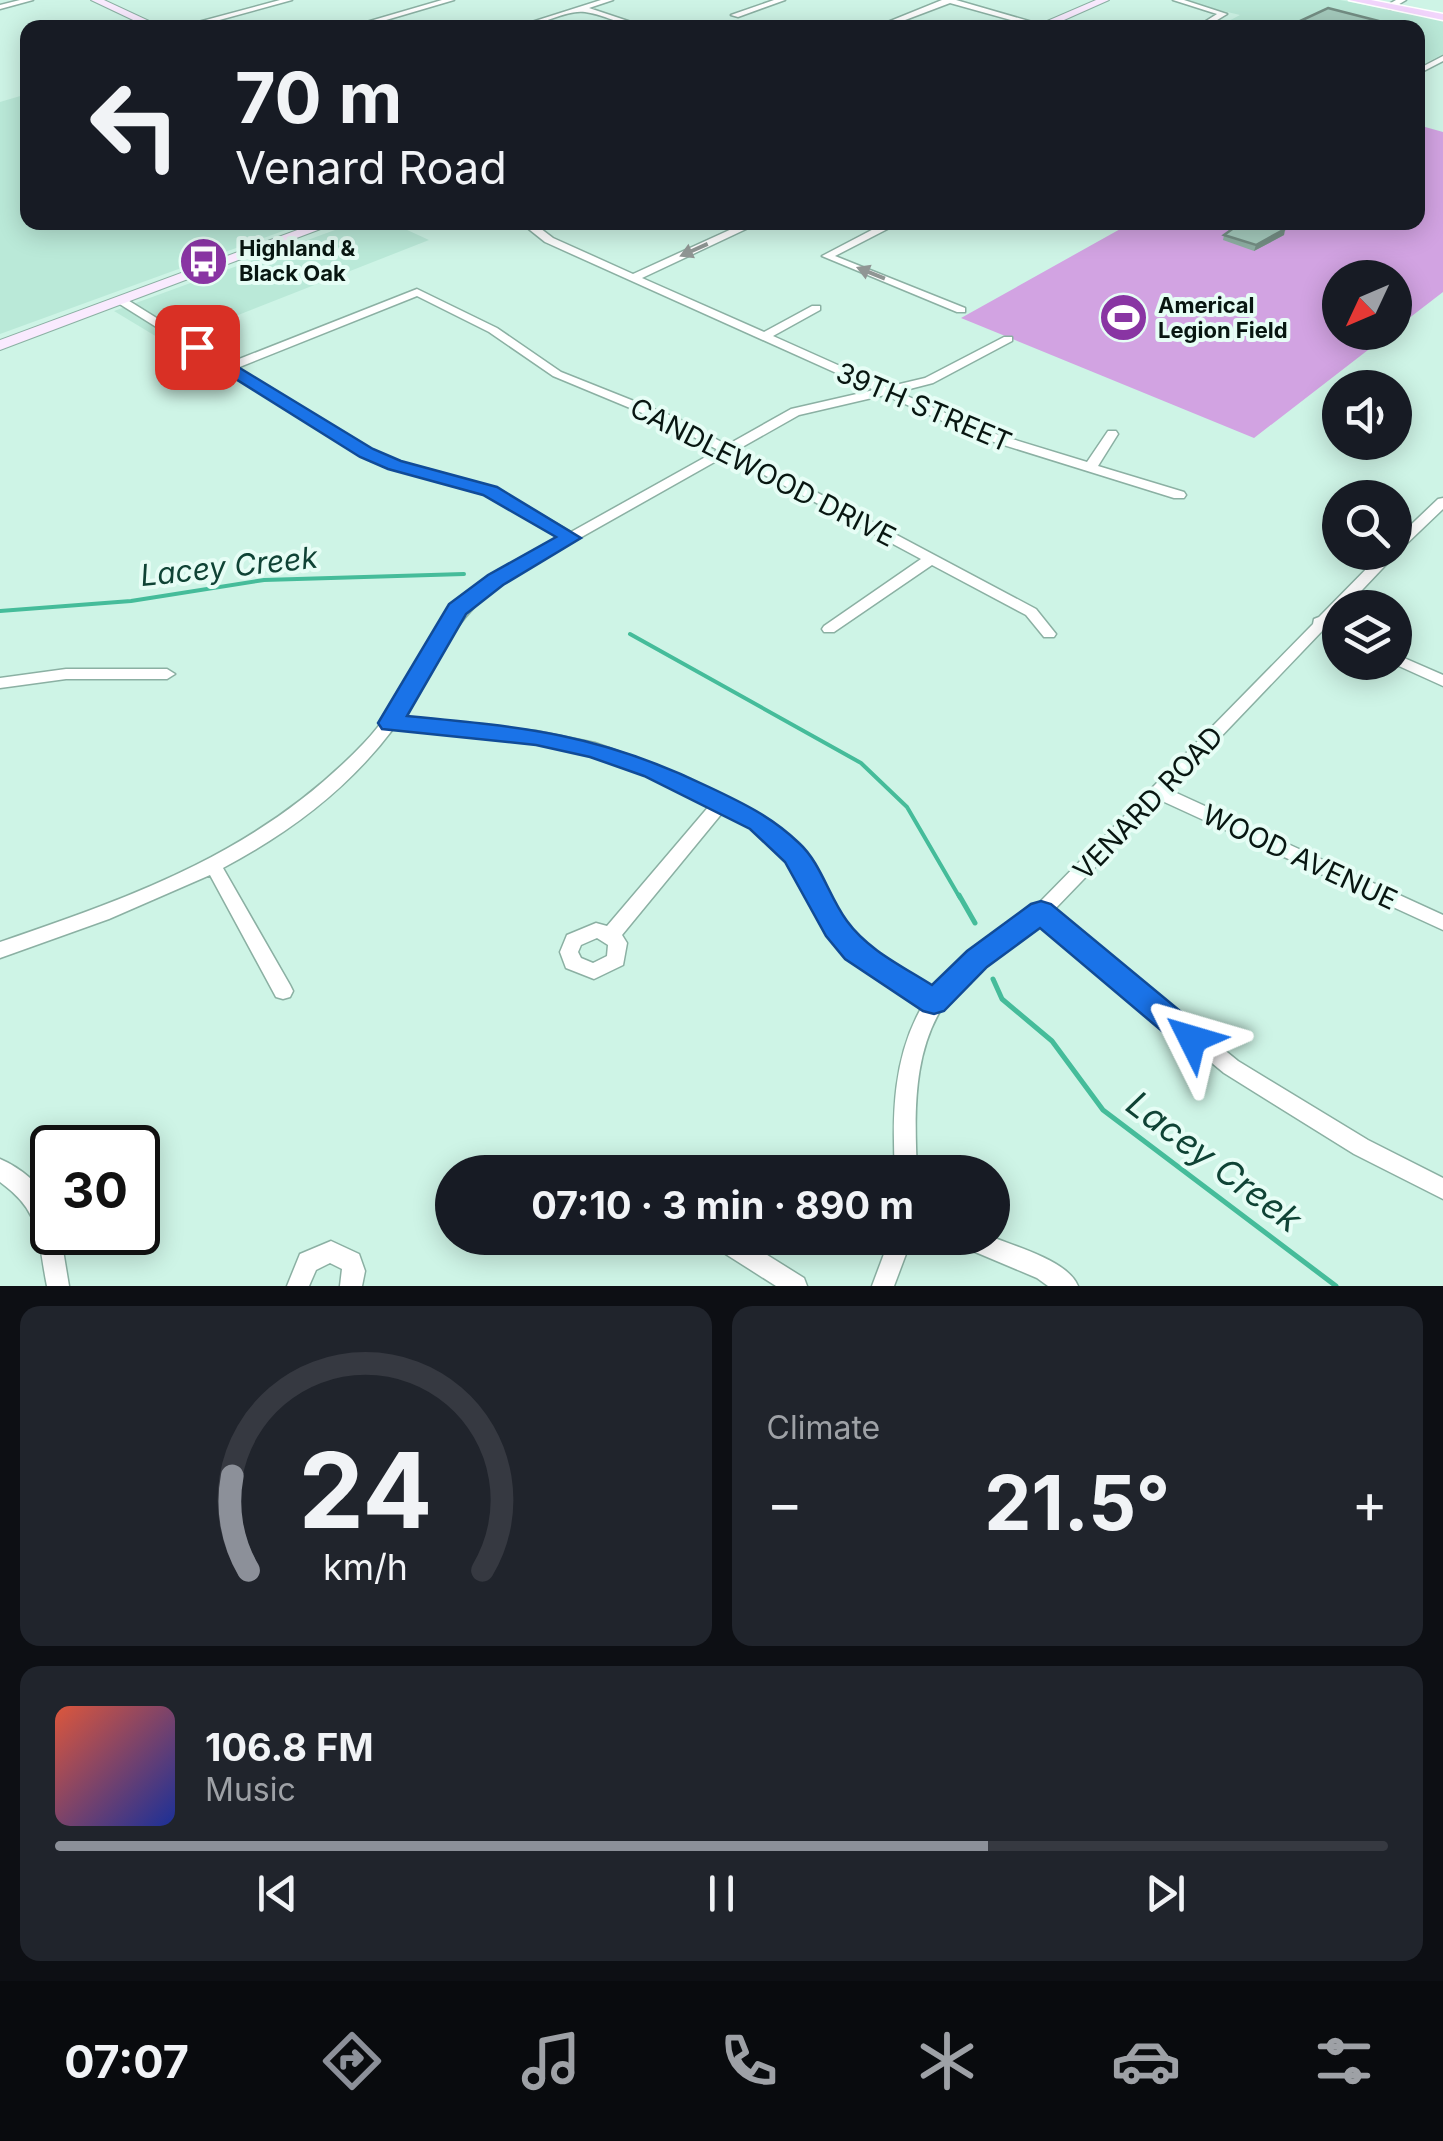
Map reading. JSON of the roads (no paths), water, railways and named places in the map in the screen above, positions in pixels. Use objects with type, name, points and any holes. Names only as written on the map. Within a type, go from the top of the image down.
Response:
[{"type":"main road","points":[[96,0],[141,20]]},
{"type":"main road","points":[[1058,20],[1104,0]]},
{"type":"main road","points":[[1354,0],[1443,17]]},
{"type":"main road","points":[[0,345],[310,230]]},
{"type":"street","points":[[0,7],[30,0]]},
{"type":"street","points":[[210,20],[288,0]]},
{"type":"street","points":[[378,20],[450,0]]},
{"type":"street","points":[[542,20],[609,0]]},
{"type":"street","points":[[736,15],[781,0]]},
{"type":"street","points":[[897,20],[949,0],[1018,20]]},
{"type":"street","points":[[1177,0],[1223,14],[1212,20]]},
{"type":"street","points":[[1388,6],[1402,0]]},
{"type":"street","points":[[581,8],[620,20]]},
{"type":"street","name":"39TH STREET","points":[[533,230],[999,441],[1179,496]]},
{"type":"street","points":[[633,278],[738,230]]},
{"type":"street","points":[[880,230],[828,256],[961,310]]},
{"type":"street","name":"CANDLEWOOD DRIVE","points":[[228,366],[416,292],[493,330],[557,374],[649,410],[1032,612],[1049,634]]},
{"type":"street","points":[[122,300],[366,453],[394,465],[490,491],[571,538]]},
{"type":"street","points":[[762,336],[816,308]]},
{"type":"street","points":[[0,950],[116,910],[215,869],[318,798],[390,723],[457,609],[495,580],[795,412],[940,378],[1008,339]]},
{"type":"street","points":[[1089,469],[1112,434]]},
{"type":"street","name":"VENARD ROAD","points":[[1412,532],[1443,502]]},
{"type":"street","points":[[830,629],[932,558]]},
{"type":"street","name":"VENARD ROAD","points":[[906,1155],[904,1104],[914,1052],[934,1002],[977,959],[1041,912],[1372,570]]},
{"type":"street","points":[[1318,622],[1322,624]]},
{"type":"street","points":[[1412,666],[1443,681]]},
{"type":"street","points":[[0,683],[66,674],[167,674]]},
{"type":"street","points":[[390,723],[576,744],[653,770],[760,822],[795,855],[836,928],[856,951],[934,1002]]},
{"type":"street","name":"WOOD AVENUE","points":[[1158,792],[1443,923]]},
{"type":"street","points":[[611,934],[721,803]]},
{"type":"street","points":[[215,869],[283,991]]},
{"type":"street","points":[[1041,912],[1230,1067],[1361,1148],[1443,1189]]},
{"type":"street","points":[[0,1169],[32,1193],[45,1212],[58,1286]]},
{"type":"street","points":[[298,1286],[308,1262],[334,1252],[351,1262],[351,1286]]},
{"type":"street","points":[[748,1255],[796,1286]]},
{"type":"street","points":[[884,1286],[895,1255]]},
{"type":"street","points":[[1009,1255],[1045,1270],[1068,1286]]},
{"type":"waterway","name":"Lacey Creek","points":[[0,611],[131,601],[264,580],[464,574]]},
{"type":"waterway","name":"Lacey Creek","points":[[630,634],[861,763],[907,807],[960,898]]},
{"type":"waterway","name":"Lacey Creek","points":[[959,895],[975,923]]},
{"type":"waterway","name":"Lacey Creek","points":[[993,979],[1002,999],[1052,1041],[1103,1110],[1336,1286]]},
{"type":"place","name":"Highland & Black Oak","points":[[204,261]]},
{"type":"place","name":"Americal Legion Field","points":[[1123,318]]}]
